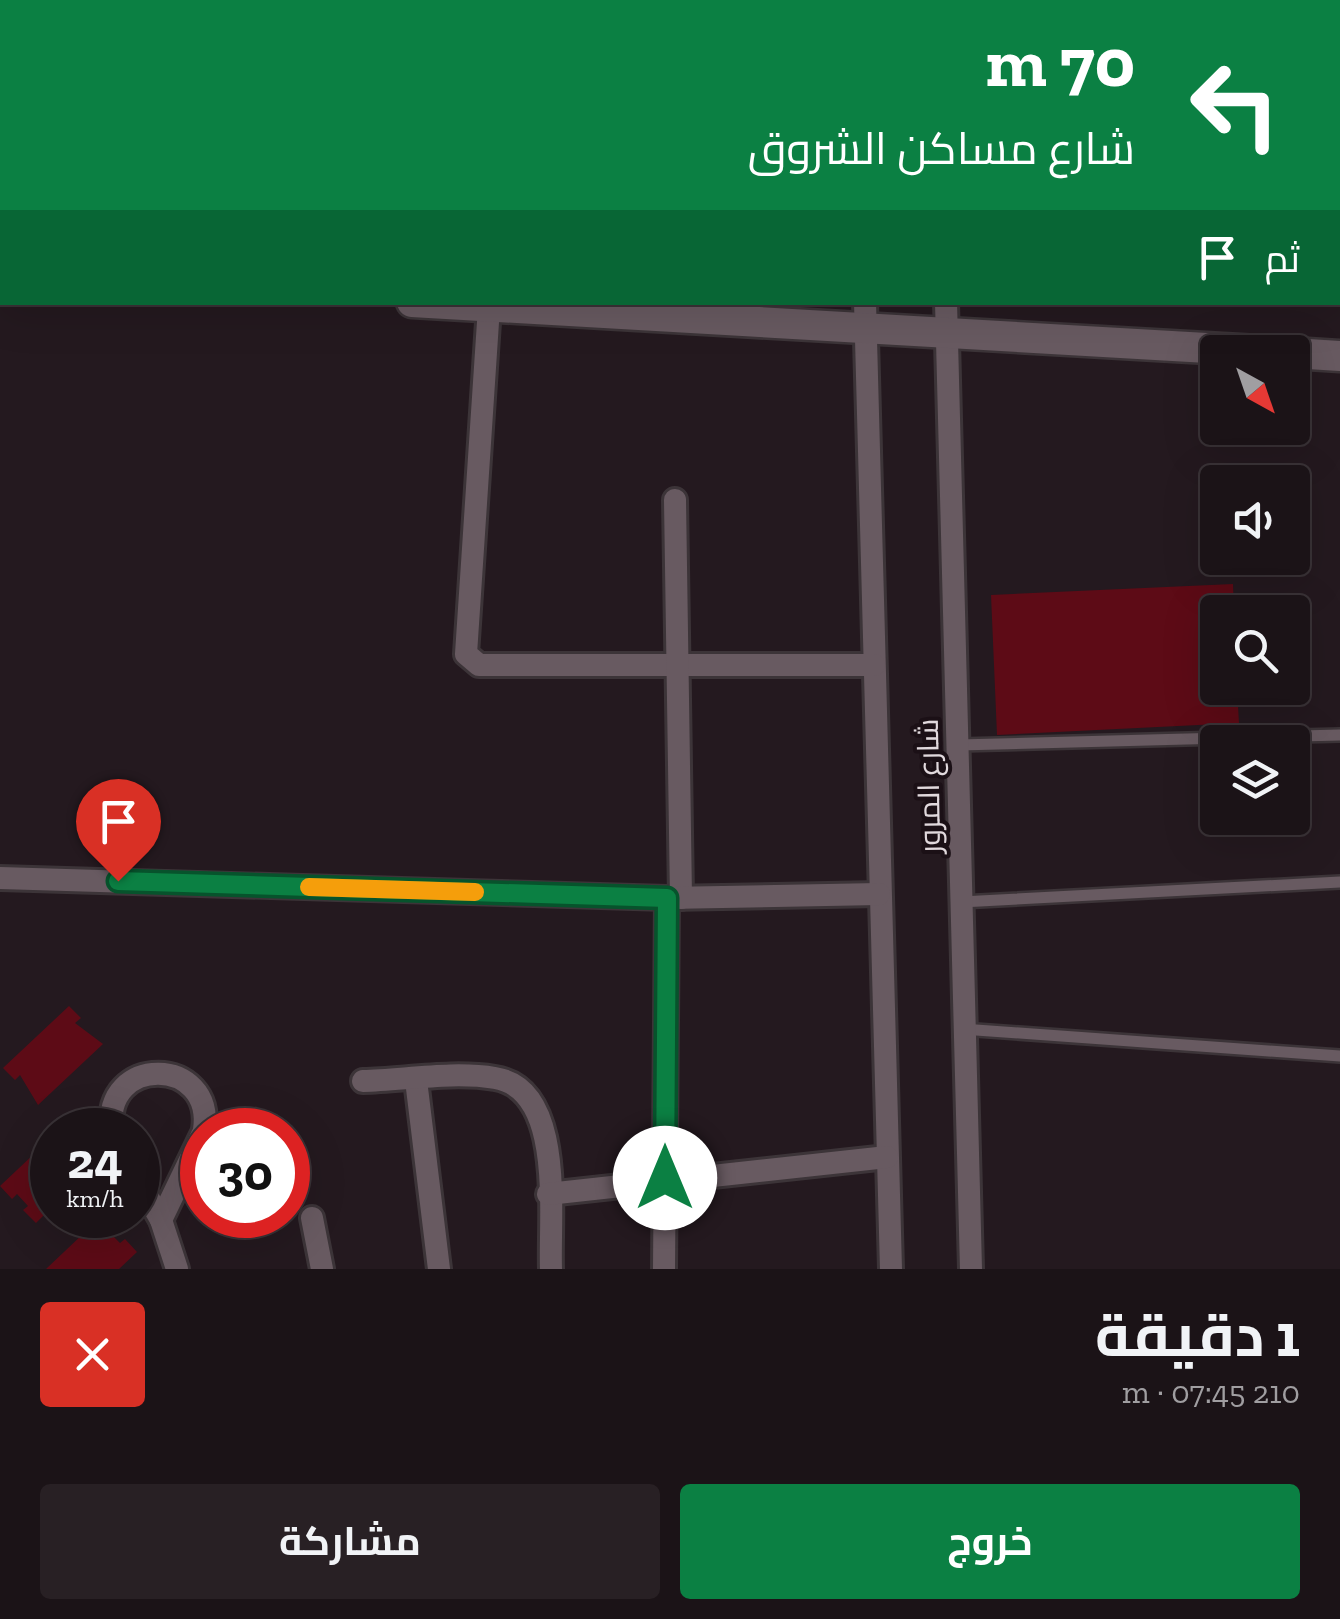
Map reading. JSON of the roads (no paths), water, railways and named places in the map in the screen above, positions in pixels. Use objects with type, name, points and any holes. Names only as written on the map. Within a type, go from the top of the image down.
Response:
[{"type":"street","points":[[458,305],[947,318],[1200,344]]},
{"type":"street","points":[[489,307],[466,654],[479,665],[874,665]]},
{"type":"street","name":"شارع المرور","points":[[865,315],[891,1269]]},
{"type":"street","name":"شارع المرور","points":[[947,318],[971,1269]]},
{"type":"street","points":[[1310,355],[1340,356]]},
{"type":"street","points":[[664,1269],[674,898],[674,500]]},
{"type":"street","points":[[0,878],[674,898],[879,894]]},
{"type":"street","points":[[115,1108],[116,1098],[127,1083],[144,1074],[163,1073],[181,1078],[196,1090],[204,1108]]},
{"type":"street","points":[[363,1081],[494,1078],[526,1092],[544,1122],[551,1269]]},
{"type":"street","points":[[416,1080],[439,1269]]},
{"type":"street","points":[[548,1194],[665,1178],[888,1157]]},
{"type":"street","points":[[176,1269],[161,1220],[180,1180]]},
{"type":"street","points":[[312,1218],[322,1269]]},
{"type":"lane","points":[[959,745],[1340,735]]},
{"type":"lane","points":[[960,902],[1340,882]]},
{"type":"lane","points":[[962,1028],[1340,1056]]}]
